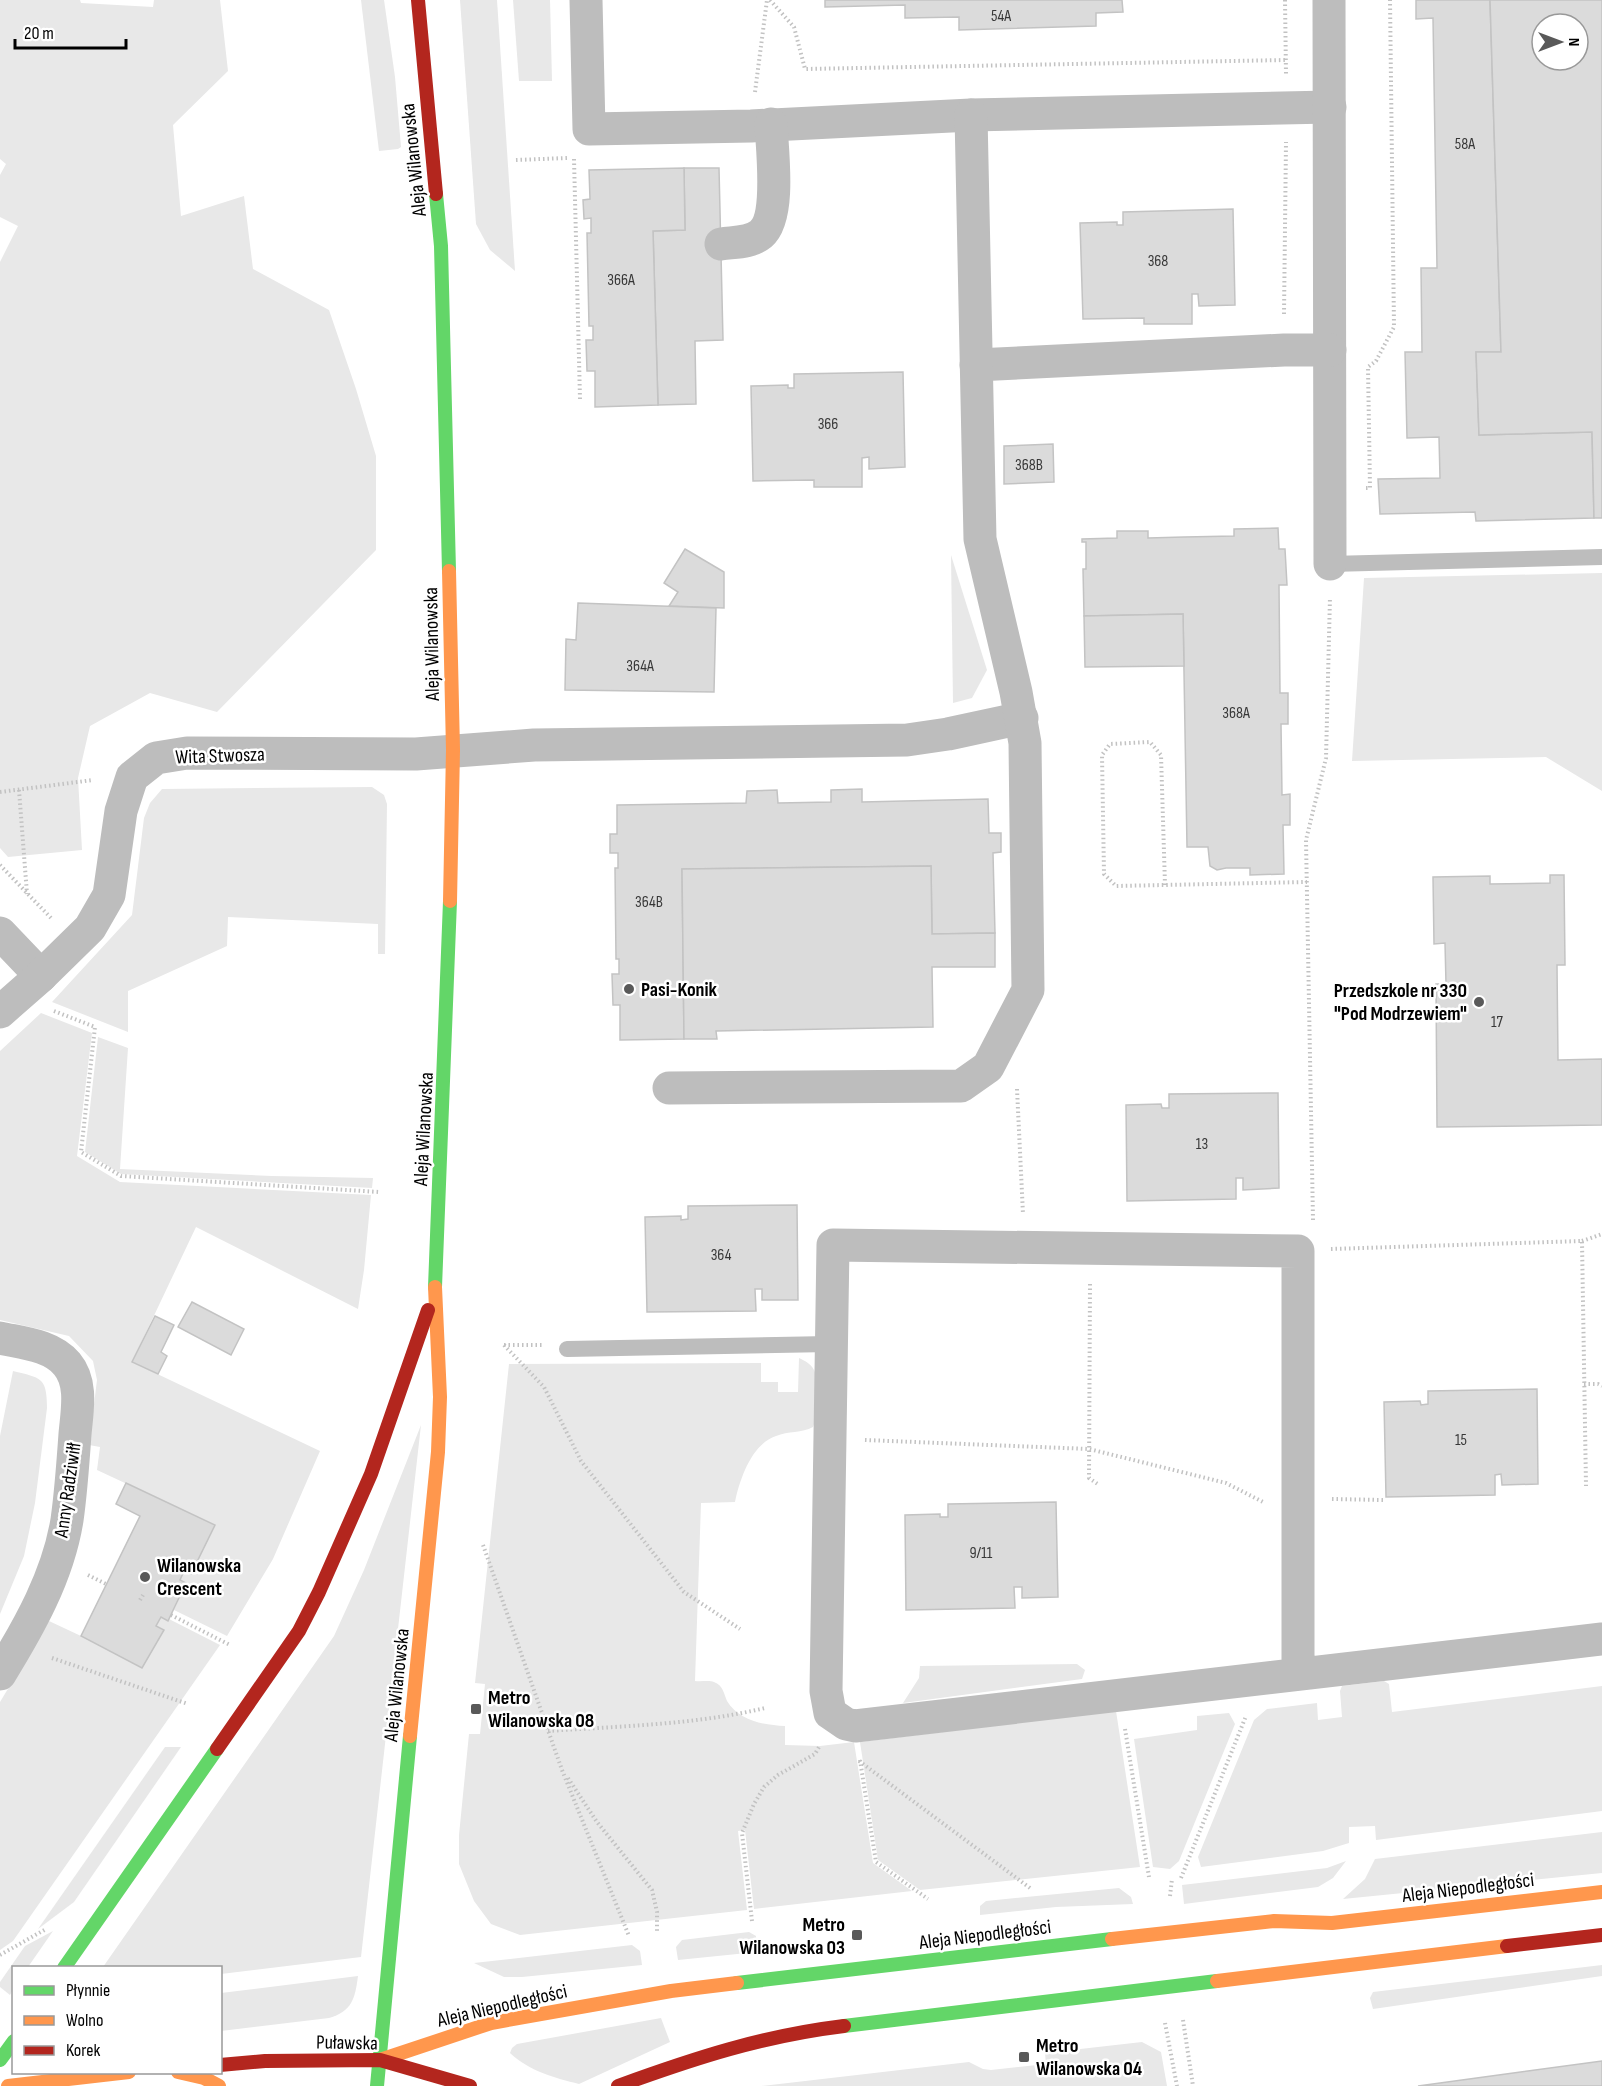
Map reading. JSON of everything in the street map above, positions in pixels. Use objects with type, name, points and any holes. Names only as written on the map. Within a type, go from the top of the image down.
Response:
[{"type":"main road","name":"Aleja Wilanowska","points":[[377,2086],[438,1452],[440,1397],[435,1288],[450,967],[453,750],[441,246],[418,0]]},
{"type":"main road","name":"Aleja Wilanowska","points":[[65,1966],[299,1631],[337,1554],[376,1460],[403,1391],[435,1288]]},
{"type":"main road","name":"Aleja Niepodległości","points":[[380,2060],[491,2023],[671,1991],[1172,1932],[1274,1922],[1332,1923],[1602,1892]]},
{"type":"main road","points":[[618,2086],[694,2058],[750,2042],[820,2029],[1602,1935]]},
{"type":"main road","points":[[0,2060],[12,2044]]},
{"type":"main road","name":"Puławska","points":[[222,2065],[265,2061],[380,2060],[470,2086]]},
{"type":"main road","points":[[8,2086],[120,2074]]},
{"type":"main road","points":[[183,2074],[204,2078],[219,2086]]},
{"type":"street","points":[[586,0],[589,129],[761,125],[971,115],[1330,107]]},
{"type":"street","points":[[1329,0],[1332,477],[1330,564]]},
{"type":"street","points":[[669,1088],[961,1086],[988,1067],[1028,990],[1026,778],[1022,718],[980,539],[971,115]]},
{"type":"street","points":[[721,244],[751,240],[763,233],[769,221],[773,207],[761,125]]},
{"type":"street","points":[[976,365],[1284,350],[1330,350]]},
{"type":"street","name":"Wita Stwosza","points":[[132,777],[156,758],[187,753],[393,754],[562,745],[907,740],[948,734],[1022,718]]},
{"type":"street","points":[[0,1012],[90,928],[109,895],[121,811],[132,777]]},
{"type":"street","points":[[0,933],[35,981]]},
{"type":"street","points":[[1298,1674],[1306,1250],[833,1245],[826,1691],[830,1713],[846,1724],[855,1726],[1602,1639]]},
{"type":"street","name":"Anny Radziwiłł","points":[[0,1338],[40,1347],[55,1354],[66,1363],[74,1375],[78,1396],[66,1522],[54,1567],[38,1606],[0,1674]]},
{"type":"lane","points":[[1330,564],[1602,557]]},
{"type":"lane","points":[[567,1349],[830,1344]]},
{"type":"path","points":[[761,125],[768,0]]},
{"type":"path","points":[[768,0],[794,27],[805,69],[1286,60]]},
{"type":"path","points":[[1284,350],[1285,0]]},
{"type":"path","points":[[1390,0],[1394,327]]},
{"type":"path","points":[[516,160],[586,157]]},
{"type":"path","points":[[574,158],[580,399]]},
{"type":"path","points":[[1330,564],[1326,758],[1306,840],[1306,1250],[1582,1241],[1602,1234]]},
{"type":"path","points":[[1165,885],[1161,755],[1150,742],[1110,744],[1102,755],[1104,874],[1116,885],[1165,885],[1307,882]]},
{"type":"path","points":[[0,792],[132,777]]},
{"type":"path","points":[[19,790],[27,895]]},
{"type":"path","points":[[0,865],[51,919]]},
{"type":"path","points":[[35,981],[49,1009],[95,1027],[81,1152],[121,1176],[379,1192]]},
{"type":"path","points":[[1017,1084],[1024,1247]]},
{"type":"path","points":[[1582,1241],[1586,1486]]},
{"type":"path","points":[[1090,1248],[1089,1478],[1099,1485]]},
{"type":"path","points":[[567,1349],[560,1345],[504,1345],[544,1387],[581,1461],[684,1592],[740,1629]]},
{"type":"path","points":[[1584,1384],[1602,1386]]},
{"type":"path","points":[[856,1440],[1089,1449],[1226,1483],[1269,1505]]},
{"type":"path","points":[[1327,1499],[1383,1500]]},
{"type":"path","points":[[483,1545],[562,1770],[629,1936]]},
{"type":"path","points":[[171,1615],[230,1645]]},
{"type":"path","points":[[17,1646],[188,1704]]},
{"type":"path","points":[[1119,1695],[1149,1877]]},
{"type":"path","points":[[548,1731],[679,1723],[733,1715],[765,1707]]},
{"type":"path","points":[[1181,1878],[1248,1713]]},
{"type":"path","points":[[752,1922],[742,1833],[764,1787],[778,1774],[815,1754],[820,1746]]},
{"type":"path","points":[[858,1751],[876,1862],[928,1899]]},
{"type":"path","points":[[852,1755],[1030,1888]]},
{"type":"path","points":[[562,1770],[597,1822],[651,1890],[657,1912],[657,1933]]},
{"type":"path","points":[[1170,1906],[1172,1879]]},
{"type":"path","points":[[1182,2013],[1193,2086]]},
{"type":"path","points":[[1163,2016],[1177,2086]]},
{"type":"shaded area","points":[[0,0],[80,0],[81,3],[153,7],[154,0],[220,0],[228,71],[173,125],[181,216],[244,196],[253,269],[329,310],[376,456],[376,550],[217,712],[150,693],[90,726],[78,778],[82,850],[8,857],[0,848],[0,262],[18,226],[0,217],[0,175],[6,164],[0,159]]},
{"type":"shaded area","points":[[361,0],[384,0],[395,77],[401,147],[398,149],[379,151]]},
{"type":"shaded area","points":[[460,0],[497,0],[515,271],[490,250],[476,224]]},
{"type":"shaded area","points":[[513,0],[550,0],[552,81],[519,81]]},
{"type":"shaded area","points":[[951,555],[987,670],[972,698],[953,703]]},
{"type":"shaded area","points":[[1602,573],[1602,791],[1546,757],[1352,761],[1364,578]]},
{"type":"shaded area","points":[[372,787],[384,795],[387,804],[385,954],[378,954],[378,924],[228,917],[227,946],[128,991],[128,1032],[52,1002],[132,915],[144,818],[150,803],[162,789]]},
{"type":"shaded area","points":[[41,1013],[92,1033],[77,1156],[120,1182],[371,1195],[358,1309],[196,1227],[132,1362],[320,1451],[273,1559],[227,1636],[174,1610],[186,1583],[180,1580],[184,1571],[191,1574],[215,1525],[97,1470],[100,1447],[89,1445],[97,1380],[93,1361],[69,1336],[0,1320],[0,1051]]},
{"type":"shaded area","points":[[98,1037],[128,1048],[120,1169],[373,1178],[372,1188],[121,1174],[85,1152]]},
{"type":"shaded area","points":[[799,1358],[811,1366],[816,1375],[818,1398],[813,1427],[776,1436],[760,1446],[748,1463],[735,1502],[701,1503],[695,1681],[717,1683],[732,1708],[753,1721],[785,1726],[785,1745],[820,1746],[854,1742],[873,1863],[912,1891],[754,1909],[745,1830],[738,1831],[747,1910],[520,1935],[491,1924],[474,1901],[459,1864],[459,1835],[469,1734],[480,1734],[485,1684],[475,1683],[509,1364],[761,1363],[761,1382],[778,1382],[778,1392],[798,1392]]},
{"type":"shaded area","points":[[13,1371],[41,1380],[46,1390],[47,1408],[35,1503],[24,1556],[0,1614],[0,1436]]},
{"type":"shaded area","points":[[421,1425],[361,1957],[222,1974],[222,1966],[104,1966],[334,1636],[364,1570]]},
{"type":"shaded area","points":[[161,1617],[220,1645],[13,1941],[0,1950],[0,1702],[49,1621],[81,1636],[156,1626]]},
{"type":"shaded area","points":[[1077,1664],[1085,1670],[1082,1679],[903,1703],[919,1678],[920,1666]]},
{"type":"shaded area","points":[[1384,1681],[1389,1684],[1392,1712],[1602,1686],[1602,1811],[1376,1840],[1375,1826],[1349,1827],[1349,1843],[1323,1851],[1201,1867],[1198,1857],[1254,1720],[1267,1709],[1317,1703],[1318,1720],[1342,1717],[1340,1691],[1342,1686]]},
{"type":"shaded area","points":[[1116,1711],[1140,1867],[920,1890],[878,1860],[860,1742]]},
{"type":"shaded area","points":[[1229,1713],[1235,1724],[1179,1861],[1170,1869],[1153,1867],[1134,1739],[1197,1730],[1197,1716]]},
{"type":"shaded area","points":[[165,1747],[181,1747],[74,1902],[38,1929]]},
{"type":"shaded area","points":[[1602,1832],[1602,1873],[1343,1899],[1365,1879],[1375,1859]]},
{"type":"shaded area","points":[[1346,1861],[1333,1878],[1318,1887],[1184,1904],[1182,1885],[1327,1868]]},
{"type":"shaded area","points":[[1119,1888],[1131,1897],[1133,1904],[1056,1907],[980,1915],[980,1906],[986,1901]]},
{"type":"shaded area","points":[[53,1931],[29,1966],[12,1966],[10,1995],[0,1987],[0,1982],[25,1946]]},
{"type":"shaded area","points":[[749,1932],[756,1936],[757,1952],[678,1960],[676,1947],[682,1940]]},
{"type":"shaded area","points":[[632,1945],[640,1951],[642,1965],[504,1977],[474,1963]]},
{"type":"shaded area","points":[[1602,1965],[1602,1976],[1373,2009],[1370,1998],[1373,1992]]},
{"type":"shaded area","points":[[358,1976],[351,2003],[343,2012],[329,2018],[222,2031],[222,1993]]},
{"type":"shaded area","points":[[661,2018],[670,2042],[579,2084],[525,2065],[510,2053],[517,2044]]},
{"type":"shaded area","points":[[1142,2042],[1161,2052],[1167,2086],[761,2086],[969,2062],[991,2070],[1046,2064],[1045,2053]]},
{"type":"building","points":[[825,0],[1122,0],[1123,12],[1096,13],[1096,26],[959,30],[959,17],[905,18],[905,5],[825,7]]},
{"type":"building","points":[[1416,0],[1490,0],[1501,352],[1476,352],[1479,435],[1592,432],[1594,518],[1476,521],[1475,512],[1380,514],[1378,479],[1440,478],[1439,437],[1407,438],[1405,352],[1422,352],[1421,268],[1437,268],[1433,18],[1416,19]]},
{"type":"building","points":[[1490,0],[1602,0],[1602,518],[1594,518],[1592,432],[1479,435],[1476,352],[1501,352]]},
{"type":"building","points":[[684,168],[719,168],[723,340],[695,341],[696,404],[658,405],[653,231],[685,230]]},
{"type":"building","points":[[684,168],[685,230],[653,231],[658,405],[595,407],[595,371],[587,371],[586,340],[593,340],[593,326],[589,326],[587,233],[591,233],[591,218],[584,219],[583,200],[590,199],[589,170]]},
{"type":"building","points":[[1233,209],[1235,305],[1199,306],[1198,294],[1192,294],[1192,324],[1144,324],[1144,318],[1083,319],[1080,223],[1117,222],[1117,225],[1123,225],[1123,212]]},
{"type":"building","points":[[903,372],[905,467],[869,469],[869,457],[862,458],[862,487],[814,487],[814,480],[753,481],[751,386],[788,385],[788,388],[794,388],[794,374]]},
{"type":"building","points":[[1053,444],[1054,482],[1004,484],[1004,446]]},
{"type":"building","points":[[1278,528],[1279,549],[1285,549],[1287,585],[1279,585],[1280,693],[1288,693],[1288,724],[1281,724],[1282,795],[1290,794],[1290,825],[1283,825],[1284,874],[1250,875],[1250,868],[1217,870],[1210,866],[1208,847],[1187,847],[1183,614],[1084,616],[1083,569],[1086,569],[1086,542],[1082,542],[1082,539],[1117,538],[1117,531],[1148,531],[1148,538],[1234,536],[1234,529]]},
{"type":"building","points":[[685,549],[724,572],[724,608],[669,606],[678,592],[664,583]]},
{"type":"building","points":[[578,603],[716,608],[714,692],[565,690],[566,639],[576,640]]},
{"type":"building","points":[[1183,614],[1184,666],[1085,667],[1084,616]]},
{"type":"building","points":[[862,789],[862,802],[988,799],[989,833],[1001,833],[1001,852],[993,853],[995,933],[932,934],[931,866],[682,869],[684,1039],[620,1040],[620,1005],[613,1005],[612,974],[619,974],[619,959],[616,959],[615,868],[618,868],[618,853],[610,853],[610,834],[617,834],[617,805],[746,803],[747,791],[777,790],[778,803],[831,802],[831,790]]},
{"type":"building","points":[[931,866],[932,934],[995,933],[995,967],[932,967],[933,1027],[716,1031],[717,1039],[684,1039],[682,869]]},
{"type":"building","points":[[1550,875],[1564,875],[1565,965],[1557,965],[1558,1060],[1602,1059],[1602,1125],[1437,1127],[1436,984],[1446,984],[1445,943],[1434,944],[1433,877],[1490,876],[1490,884],[1550,883]]},
{"type":"building","points":[[1278,1093],[1279,1188],[1243,1190],[1243,1178],[1236,1178],[1236,1199],[1127,1201],[1126,1105],[1161,1104],[1162,1108],[1169,1108],[1169,1094]]},
{"type":"building","points":[[797,1205],[798,1300],[762,1300],[762,1289],[755,1289],[756,1311],[647,1312],[645,1217],[681,1216],[681,1220],[688,1219],[688,1206]]},
{"type":"building","points":[[192,1302],[244,1329],[231,1355],[178,1327]]},
{"type":"building","points":[[155,1316],[174,1325],[161,1352],[167,1356],[158,1374],[132,1362]]},
{"type":"building","points":[[1537,1389],[1538,1484],[1502,1485],[1501,1474],[1495,1475],[1495,1495],[1386,1497],[1384,1402],[1420,1401],[1421,1405],[1428,1404],[1428,1391]]},
{"type":"building","name":"Wilanowska Crescent","points":[[126,1483],[215,1525],[191,1574],[184,1571],[180,1580],[186,1583],[168,1621],[161,1617],[156,1626],[164,1630],[142,1668],[81,1636],[140,1516],[116,1504]]},
{"type":"building","points":[[1056,1502],[1058,1597],[1022,1598],[1022,1587],[1014,1587],[1015,1608],[906,1610],[905,1515],[940,1514],[940,1517],[948,1517],[948,1504]]},
{"type":"building","points":[[1602,2061],[1602,2086],[1418,2086]]},
{"type":"traffic: fast","points":[[436,194],[441,246],[449,571]]},
{"type":"traffic: fast","points":[[435,1287],[450,901]]},
{"type":"traffic: fast","points":[[377,2086],[410,1736]]},
{"type":"traffic: fast","points":[[65,1966],[217,1749]]},
{"type":"traffic: fast","points":[[737,1983],[1112,1939]]},
{"type":"traffic: fast","points":[[844,2026],[1217,1981]]},
{"type":"traffic: fast","points":[[0,2060],[12,2044]]},
{"type":"traffic: slow","points":[[449,571],[453,750],[450,901]]},
{"type":"traffic: slow","points":[[410,1736],[438,1452],[440,1397],[435,1287]]},
{"type":"traffic: slow","points":[[1112,1939],[1274,1921],[1332,1923],[1602,1892]]},
{"type":"traffic: slow","points":[[1217,1981],[1507,1946]]},
{"type":"traffic: slow","points":[[380,2060],[491,2023],[671,1991],[737,1983]]},
{"type":"traffic: slow","points":[[8,2086],[112,2074]]},
{"type":"traffic: slow","points":[[187,2074],[204,2078],[219,2086]]},
{"type":"traffic: jam","points":[[418,0],[436,194]]},
{"type":"traffic: jam","points":[[217,1749],[299,1631],[319,1592],[371,1474],[428,1310]]},
{"type":"traffic: jam","points":[[1507,1946],[1602,1935]]},
{"type":"traffic: jam","points":[[618,2086],[729,2049],[814,2030],[844,2026]]},
{"type":"traffic: jam","points":[[222,2065],[265,2061],[380,2060],[470,2086]]},
{"type":"place","name":"Pasi-Konik","points":[[629,989]]},
{"type":"place","name":"Przedszkole nr 330 \"Pod Modrzewiem\"","points":[[1479,1002]]},
{"type":"place","name":"Wilanowska Crescent","points":[[145,1577]]},
{"type":"place","name":"Metro Wilanowska 08","points":[[476,1709]]},
{"type":"place","name":"Metro Wilanowska 03","points":[[857,1935]]},
{"type":"place","name":"Metro Wilanowska 04","points":[[1024,2057]]}]
